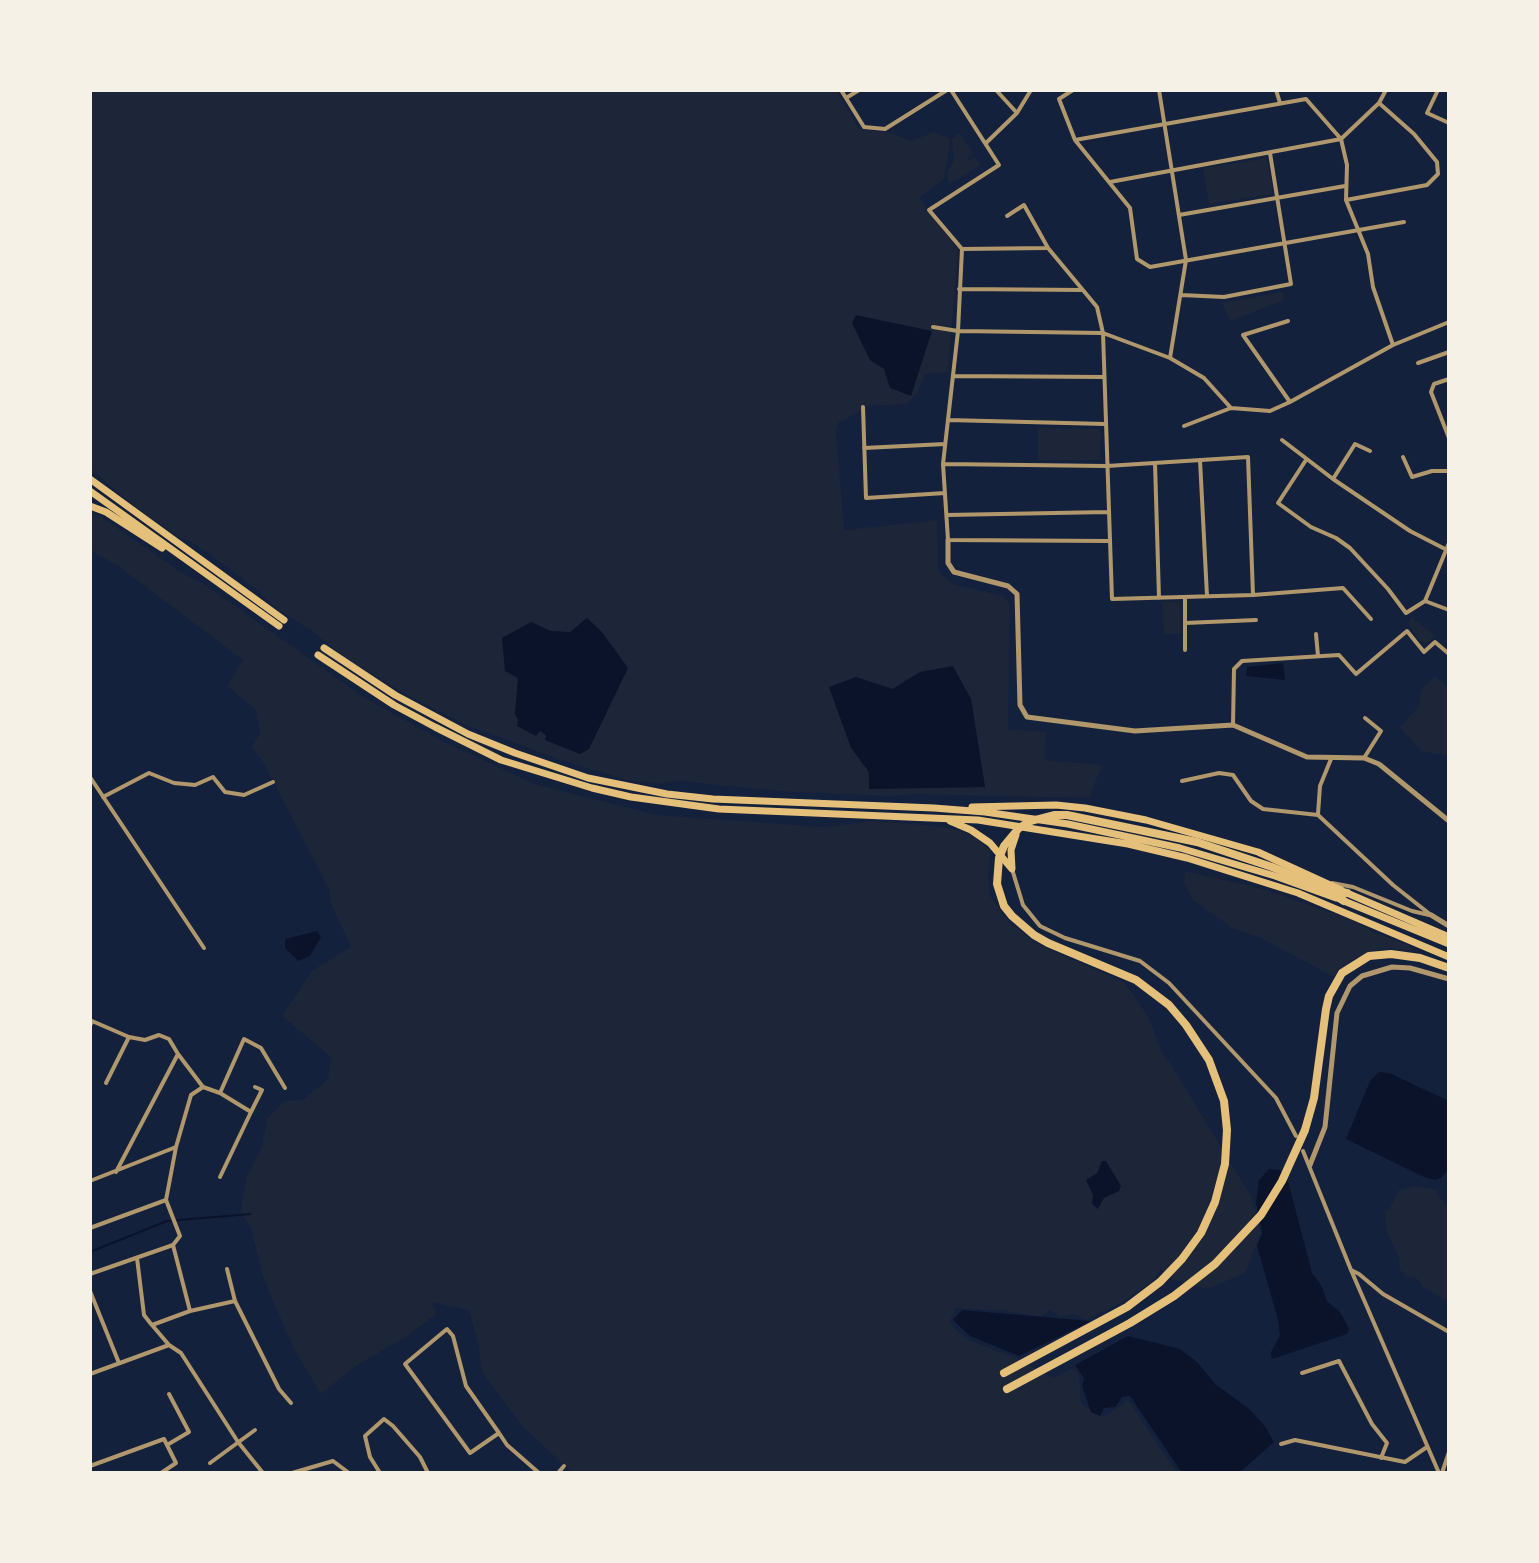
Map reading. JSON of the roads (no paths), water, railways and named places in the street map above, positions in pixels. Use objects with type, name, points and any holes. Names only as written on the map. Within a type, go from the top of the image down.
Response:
[{"type":"highway","points":[[1004,1373],[1127,1307],[1172,1270],[1193,1246],[1209,1217],[1221,1185],[1227,1145],[1224,1101],[1215,1073],[1202,1046],[1178,1015],[1159,996],[1136,980],[1048,943],[1021,926],[1004,906],[997,884],[999,858],[1011,836],[1031,821],[1054,815],[1123,825],[1239,855],[1324,885],[1345,897]]},
{"type":"highway","points":[[1007,1389],[1174,1296],[1243,1237],[1273,1198],[1294,1158],[1314,1098],[1329,996],[1342,973],[1369,956],[1391,954],[1420,958],[1449,968]]},
{"type":"main road","points":[[90,478],[282,623],[106,512],[90,506]]},
{"type":"main road","points":[[90,491],[198,569]]},
{"type":"main road","points":[[1449,937],[1345,897],[1251,868],[1152,841],[1068,824],[934,808],[727,800],[667,794],[588,778],[468,734],[321,651],[394,705],[435,727],[501,760],[579,785],[631,797],[719,809],[943,818],[1041,829],[1128,844],[1244,875],[1354,915],[1449,957]]},
{"type":"main road","points":[[934,808],[1056,805],[1115,813],[1233,843],[1324,885]]},
{"type":"main road","points":[[943,818],[981,836],[1012,869]]},
{"type":"main road","points":[[1012,869],[1011,850],[1016,836],[1021,831],[1041,829]]},
{"type":"main road","points":[[1345,897],[1449,944]]},
{"type":"street","points":[[841,90],[864,127],[885,129],[949,90],[999,165],[929,210],[962,249],[958,331],[943,464],[948,563],[954,572],[1008,586],[1017,594],[1020,705],[1027,717],[1135,731],[1233,725],[1307,757],[1364,758],[1391,771],[1449,821]]},
{"type":"street","points":[[846,98],[859,90]]},
{"type":"street","points":[[996,90],[1017,113]]},
{"type":"street","points":[[986,143],[1017,113],[1031,90]]},
{"type":"street","points":[[1073,90],[1059,99],[1075,140],[1130,208],[1137,259],[1150,267],[1404,222]]},
{"type":"street","points":[[1159,90],[1186,260],[1170,358]]},
{"type":"street","points":[[1276,90],[1280,103]]},
{"type":"street","points":[[1110,182],[1341,139],[1379,103],[1386,90]]},
{"type":"street","points":[[1438,90],[1427,113],[1449,123]]},
{"type":"street","points":[[1075,140],[1306,99],[1341,139],[1347,165],[1346,200],[1368,254],[1373,287],[1393,345]]},
{"type":"street","points":[[1346,200],[1427,185],[1438,174],[1437,162],[1414,134],[1379,103]]},
{"type":"street","points":[[1181,295],[1224,297],[1291,284],[1270,153]]},
{"type":"street","points":[[1179,215],[1345,186]]},
{"type":"street","points":[[1007,216],[1024,205],[1048,248],[1097,307],[1103,333],[1112,599],[1253,595],[1343,588],[1371,619]]},
{"type":"street","points":[[962,249],[1048,248]]},
{"type":"street","points":[[959,289],[1082,290]]},
{"type":"street","points":[[1288,321],[1243,335],[1290,402]]},
{"type":"street","points":[[1184,426],[1231,408],[1270,411],[1393,345],[1449,322]]},
{"type":"street","points":[[933,327],[958,331],[1103,333],[1170,358],[1204,378],[1231,408]]},
{"type":"street","points":[[1418,363],[1449,352]]},
{"type":"street","points":[[954,376],[1103,377]]},
{"type":"street","points":[[1449,379],[1434,384],[1431,392],[1449,438]]},
{"type":"street","points":[[863,407],[866,498],[945,493]]},
{"type":"street","points":[[948,420],[1105,424]]},
{"type":"street","points":[[1282,440],[1410,531],[1448,551]]},
{"type":"street","points":[[864,448],[945,444]]},
{"type":"street","points":[[1333,479],[1355,444],[1370,451]]},
{"type":"street","points":[[943,464],[1107,466],[1248,457],[1253,595]]},
{"type":"street","points":[[1403,457],[1412,477],[1432,471],[1449,471]]},
{"type":"street","points":[[1200,460],[1207,596]]},
{"type":"street","points":[[1306,460],[1278,503],[1311,527],[1350,548],[1406,613],[1425,601],[1449,543]]},
{"type":"street","points":[[1155,463],[1159,598]]},
{"type":"street","points":[[946,515],[1108,512]]},
{"type":"street","points":[[948,540],[1109,541]]},
{"type":"street","points":[[1185,597],[1185,650]]},
{"type":"street","points":[[1425,601],[1449,610]]},
{"type":"street","points":[[1185,623],[1256,620]]},
{"type":"street","points":[[1233,725],[1234,669],[1242,661],[1339,655],[1356,674],[1407,631],[1424,652],[1435,642],[1449,654]]},
{"type":"street","points":[[1316,634],[1318,656]]},
{"type":"street","points":[[1364,758],[1381,731],[1365,718]]},
{"type":"street","points":[[1318,815],[1320,786],[1331,759]]},
{"type":"street","points":[[103,797],[149,773],[174,783],[195,785],[213,777],[225,792],[244,795],[273,782]]},
{"type":"street","points":[[1182,781],[1219,773],[1233,775],[1251,801],[1263,809],[1318,815],[1393,885],[1449,926]]},
{"type":"street","points":[[90,777],[204,948]]},
{"type":"street","points":[[1012,869],[1023,905],[1040,926],[1065,938],[1140,961],[1169,983],[1276,1098],[1296,1136]]},
{"type":"street","points":[[1324,885],[1353,887],[1412,911],[1431,915]]},
{"type":"street","points":[[1310,1165],[1325,1127],[1337,1013],[1350,986],[1376,969],[1392,967],[1410,968],[1449,979]]},
{"type":"street","points":[[91,1022],[129,1037],[145,1040],[159,1035],[169,1039],[203,1087],[220,1093],[251,1112]]},
{"type":"street","points":[[106,1083],[129,1037]]},
{"type":"street","points":[[220,1093],[244,1039],[261,1048],[285,1088]]},
{"type":"street","points":[[116,1172],[178,1054]]},
{"type":"street","points":[[90,1274],[173,1245],[180,1236],[166,1200],[176,1147],[191,1095],[203,1087]]},
{"type":"street","points":[[220,1177],[262,1090],[255,1087]]},
{"type":"street","points":[[90,1181],[176,1147]]},
{"type":"street","points":[[1303,1151],[1351,1270],[1441,1473]]},
{"type":"street","points":[[90,1228],[166,1200]]},
{"type":"street","points":[[173,1245],[190,1311]]},
{"type":"street","points":[[137,1258],[144,1315],[169,1345],[181,1353],[238,1442],[263,1473]]},
{"type":"street","points":[[227,1269],[235,1301],[279,1389],[291,1403]]},
{"type":"street","points":[[1351,1270],[1383,1294],[1449,1332]]},
{"type":"street","points":[[90,1291],[119,1364]]},
{"type":"street","points":[[152,1325],[190,1311],[235,1301]]},
{"type":"street","points":[[499,1433],[470,1453],[405,1364],[447,1329],[453,1336],[466,1386],[499,1433],[507,1445],[539,1473]]},
{"type":"street","points":[[90,1374],[169,1345]]},
{"type":"street","points":[[1302,1373],[1339,1361],[1372,1424],[1387,1443],[1381,1458]]},
{"type":"street","points":[[167,1445],[189,1432],[169,1394]]},
{"type":"street","points":[[380,1473],[370,1457],[365,1436],[384,1419],[420,1457],[428,1473]]},
{"type":"street","points":[[210,1463],[255,1430]]},
{"type":"street","points":[[90,1466],[164,1439],[176,1463],[161,1473]]},
{"type":"street","points":[[1281,1444],[1295,1440],[1405,1462],[1427,1447]]},
{"type":"street","points":[[1441,1473],[1449,1452]]},
{"type":"street","points":[[292,1473],[333,1461],[349,1473]]},
{"type":"street","points":[[558,1473],[564,1466]]},
{"type":"waterway","points":[[90,1252],[167,1221],[250,1214]]}]
